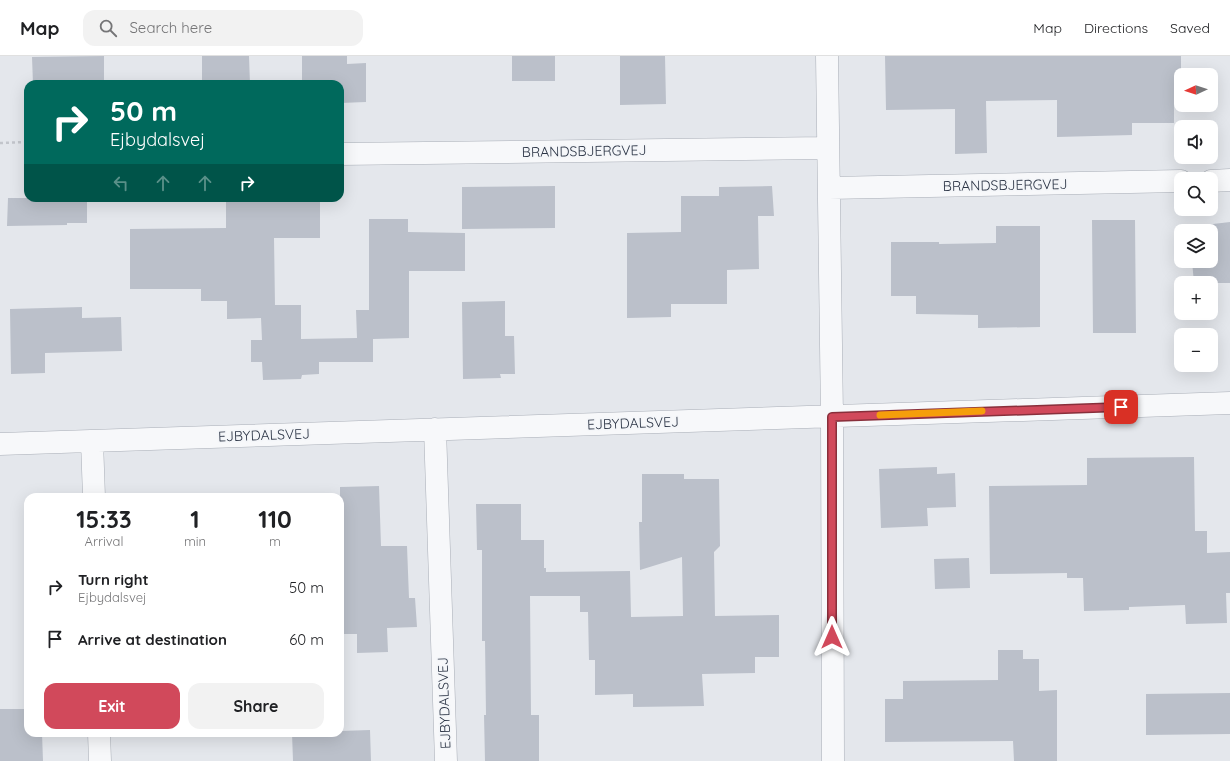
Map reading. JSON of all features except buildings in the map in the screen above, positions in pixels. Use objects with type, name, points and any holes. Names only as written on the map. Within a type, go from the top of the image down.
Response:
[{"type":"street","points":[[827,56],[832,417],[833,761]]},
{"type":"street","name":"BRANDSBJERGVEJ","points":[[344,154],[828,148]]},
{"type":"street","points":[[1218,181],[1230,180]]},
{"type":"street","name":"BRANDSBJERGVEJ","points":[[829,188],[1174,181]]},
{"type":"street","name":"EJBYDALSVEJ","points":[[0,444],[1230,403]]},
{"type":"street","name":"EJBYDALSVEJ","points":[[435,429],[446,761]]},
{"type":"street","points":[[92,441],[94,493]]},
{"type":"street","points":[[99,737],[100,761]]},
{"type":"path","points":[[0,143],[24,142]]},
{"type":"slow traffic","points":[[880,415],[982,411]]},
{"type":"route","points":[[832,637],[832,417],[1121,407]]}]
